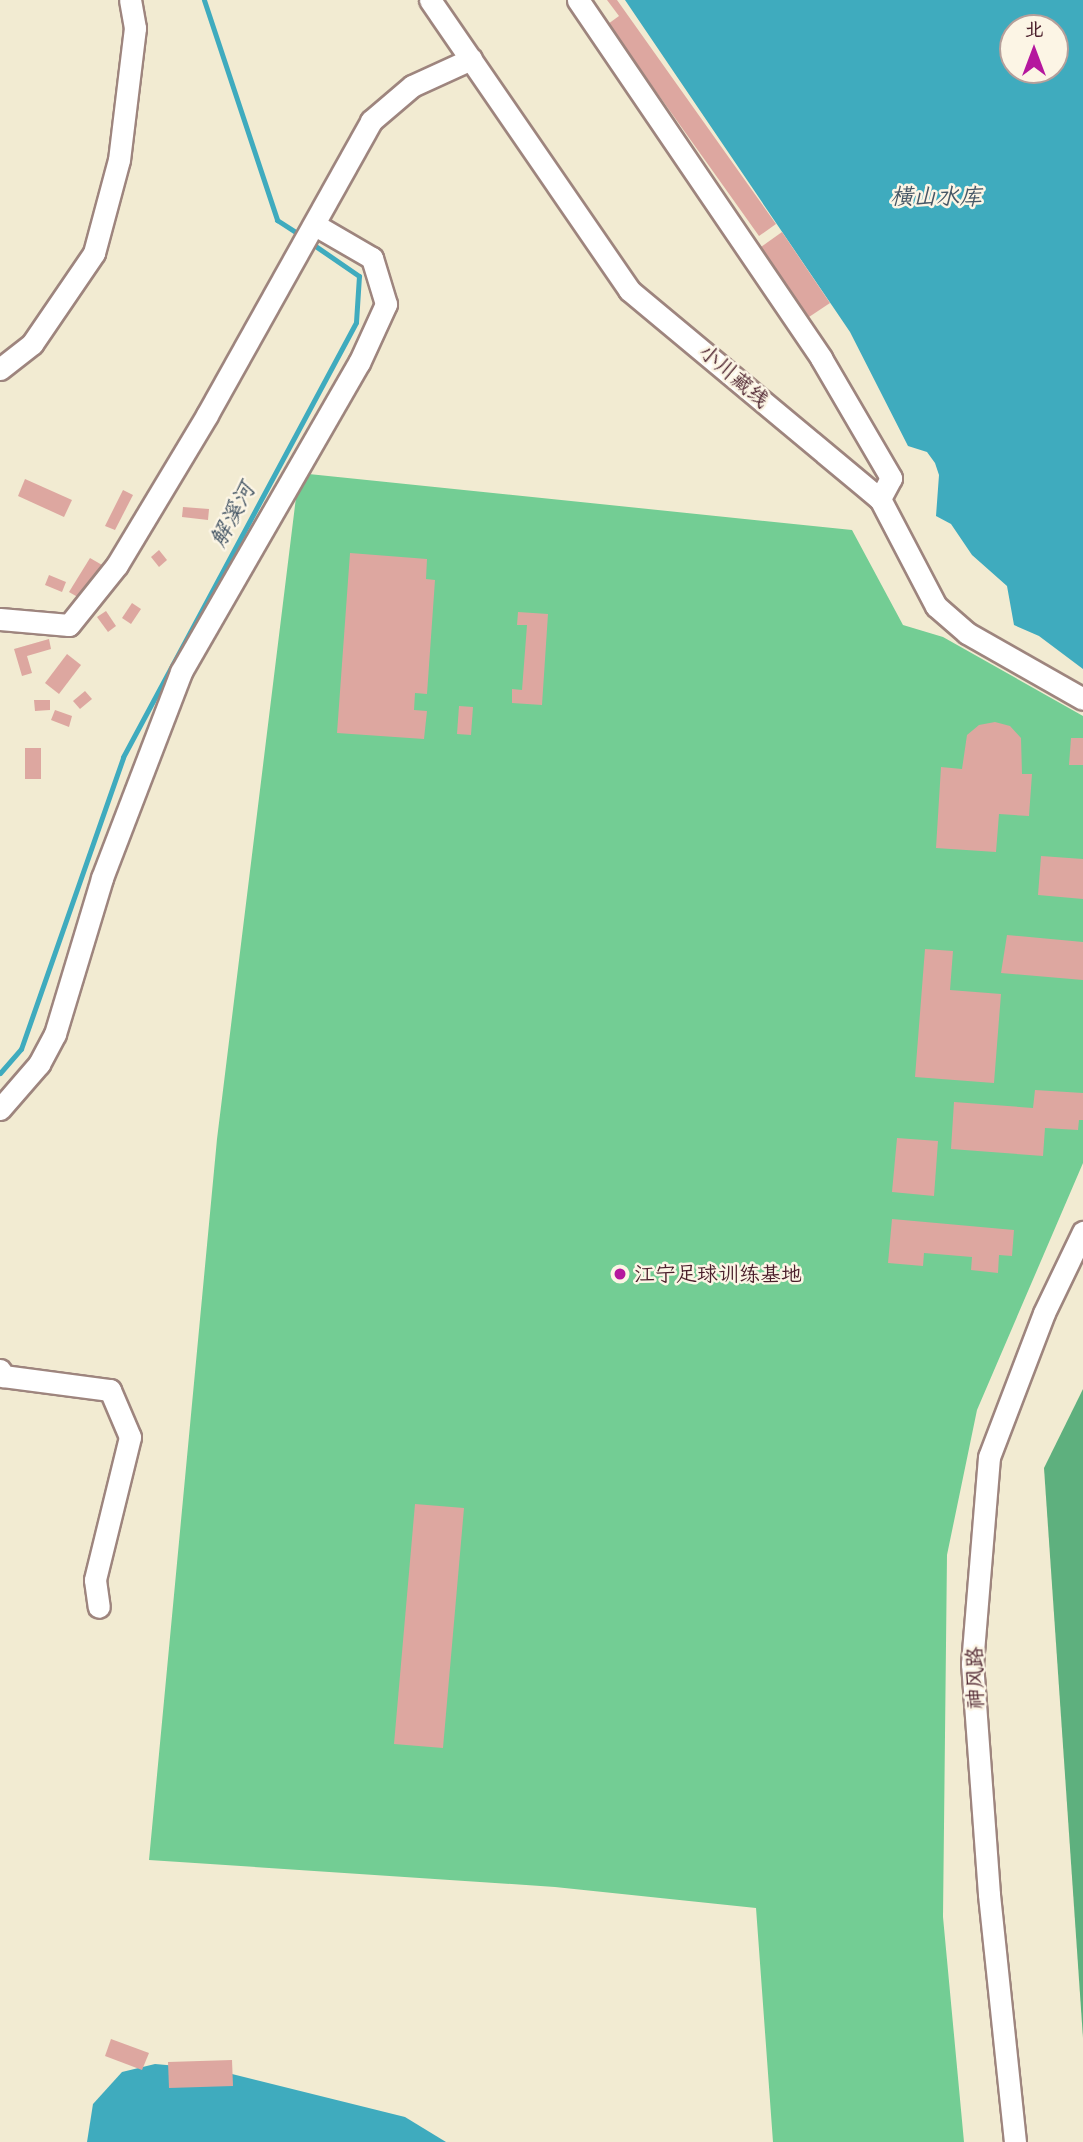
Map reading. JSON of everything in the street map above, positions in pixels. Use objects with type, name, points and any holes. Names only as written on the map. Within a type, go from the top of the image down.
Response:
[{"type":"street","points":[[0,369],[32,344],[94,253],[119,160],[135,28],[130,0]]},
{"type":"street","name":"小川藏线","points":[[430,0],[629,290],[880,499],[936,606],[967,633],[1083,699]]},
{"type":"street","points":[[578,0],[821,358],[891,478],[880,499]]},
{"type":"street","points":[[0,619],[69,625],[117,565],[290,272],[372,121],[412,86],[471,59]]},
{"type":"street","points":[[0,1109],[39,1063],[55,1034],[102,878],[181,672],[359,363],[386,304],[372,258],[316,225]]},
{"type":"street","name":"神风路","points":[[1015,2142],[989,1894],[972,1664],[989,1457],[1044,1313],[1083,1232]]},
{"type":"street","points":[[0,1370],[3,1376],[110,1390],[130,1437],[95,1580],[99,1607]]},
{"type":"green space","name":"江宁足球训练基地","points":[[299,473],[852,530],[903,625],[943,637],[1083,716],[1083,1163],[977,1410],[947,1555],[943,1917],[964,2142],[773,2142],[756,1908],[555,1887],[149,1860],[217,1139]]},
{"type":"green space","points":[[1083,1389],[1083,2038],[1044,1468]]},
{"type":"water","name":"横山水库","points":[[625,0],[1083,0],[1083,669],[1039,636],[1014,625],[1007,586],[972,555],[951,524],[936,516],[939,475],[935,463],[927,452],[908,446],[850,332]]},
{"type":"water","points":[[155,2064],[212,2069],[405,2117],[446,2142],[87,2142],[93,2104],[122,2072]]},
{"type":"building","points":[[607,0],[617,0],[776,224],[759,236],[608,24],[619,16]]},
{"type":"building","points":[[782,232],[830,303],[809,317],[761,247]]},
{"type":"building","points":[[25,479],[72,500],[64,517],[18,496]]},
{"type":"building","points":[[123,490],[133,495],[115,530],[105,526]]},
{"type":"building","points":[[183,507],[209,509],[208,520],[182,517]]},
{"type":"building","points":[[159,550],[167,560],[159,567],[151,557]]},
{"type":"building","points":[[350,553],[427,559],[426,579],[435,580],[427,694],[415,693],[414,710],[427,711],[424,739],[337,733]]},
{"type":"building","points":[[90,558],[109,569],[88,603],[69,592]]},
{"type":"building","points":[[49,575],[66,582],[62,592],[45,585]]},
{"type":"building","points":[[132,603],[141,609],[131,624],[122,618]]},
{"type":"building","points":[[106,611],[116,626],[108,632],[97,617]]},
{"type":"building","points":[[518,612],[548,614],[542,705],[512,703],[512,689],[522,690],[527,625],[517,625]]},
{"type":"building","points":[[49,639],[51,649],[27,656],[32,673],[22,676],[14,649]]},
{"type":"building","points":[[67,654],[81,665],[59,694],[45,683]]},
{"type":"building","points":[[85,691],[92,699],[80,709],[73,701]]},
{"type":"building","points":[[34,700],[50,700],[50,710],[35,711]]},
{"type":"building","points":[[459,706],[473,707],[471,735],[457,734]]},
{"type":"building","points":[[55,710],[72,716],[69,727],[51,720]]},
{"type":"building","points":[[995,722],[1010,726],[1021,738],[1022,774],[1032,774],[1029,816],[999,814],[996,852],[936,848],[941,767],[962,769],[967,735],[979,725]]},
{"type":"building","points":[[1071,738],[1083,738],[1083,765],[1069,765]]},
{"type":"building","points":[[25,748],[41,748],[41,779],[25,779]]},
{"type":"building","points":[[1041,856],[1083,859],[1083,899],[1038,895]]},
{"type":"building","points":[[1007,935],[1083,942],[1083,980],[1001,973]]},
{"type":"building","points":[[925,949],[953,951],[950,990],[1001,994],[994,1083],[915,1077]]},
{"type":"building","points":[[1035,1090],[1083,1093],[1083,1120],[1079,1120],[1078,1130],[1045,1128],[1043,1156],[951,1149],[954,1102],[1033,1108]]},
{"type":"building","points":[[897,1138],[938,1141],[934,1196],[892,1192]]},
{"type":"building","points":[[892,1219],[1014,1230],[1012,1256],[999,1255],[998,1273],[971,1270],[972,1257],[924,1253],[923,1266],[888,1263]]},
{"type":"building","points":[[415,1504],[464,1508],[443,1748],[394,1744]]},
{"type":"building","points":[[111,2039],[149,2053],[142,2070],[105,2056]]},
{"type":"building","points":[[232,2060],[233,2086],[169,2088],[168,2062]]},
{"type":"waterway","name":"解溪河","points":[[204,0],[277,220],[300,235]]},
{"type":"waterway","name":"解溪河","points":[[0,1073],[21,1049],[123,757],[356,322],[359,276],[308,241]]},
{"type":"place","name":"江宁足球训练基地","points":[[620,1274]]}]
